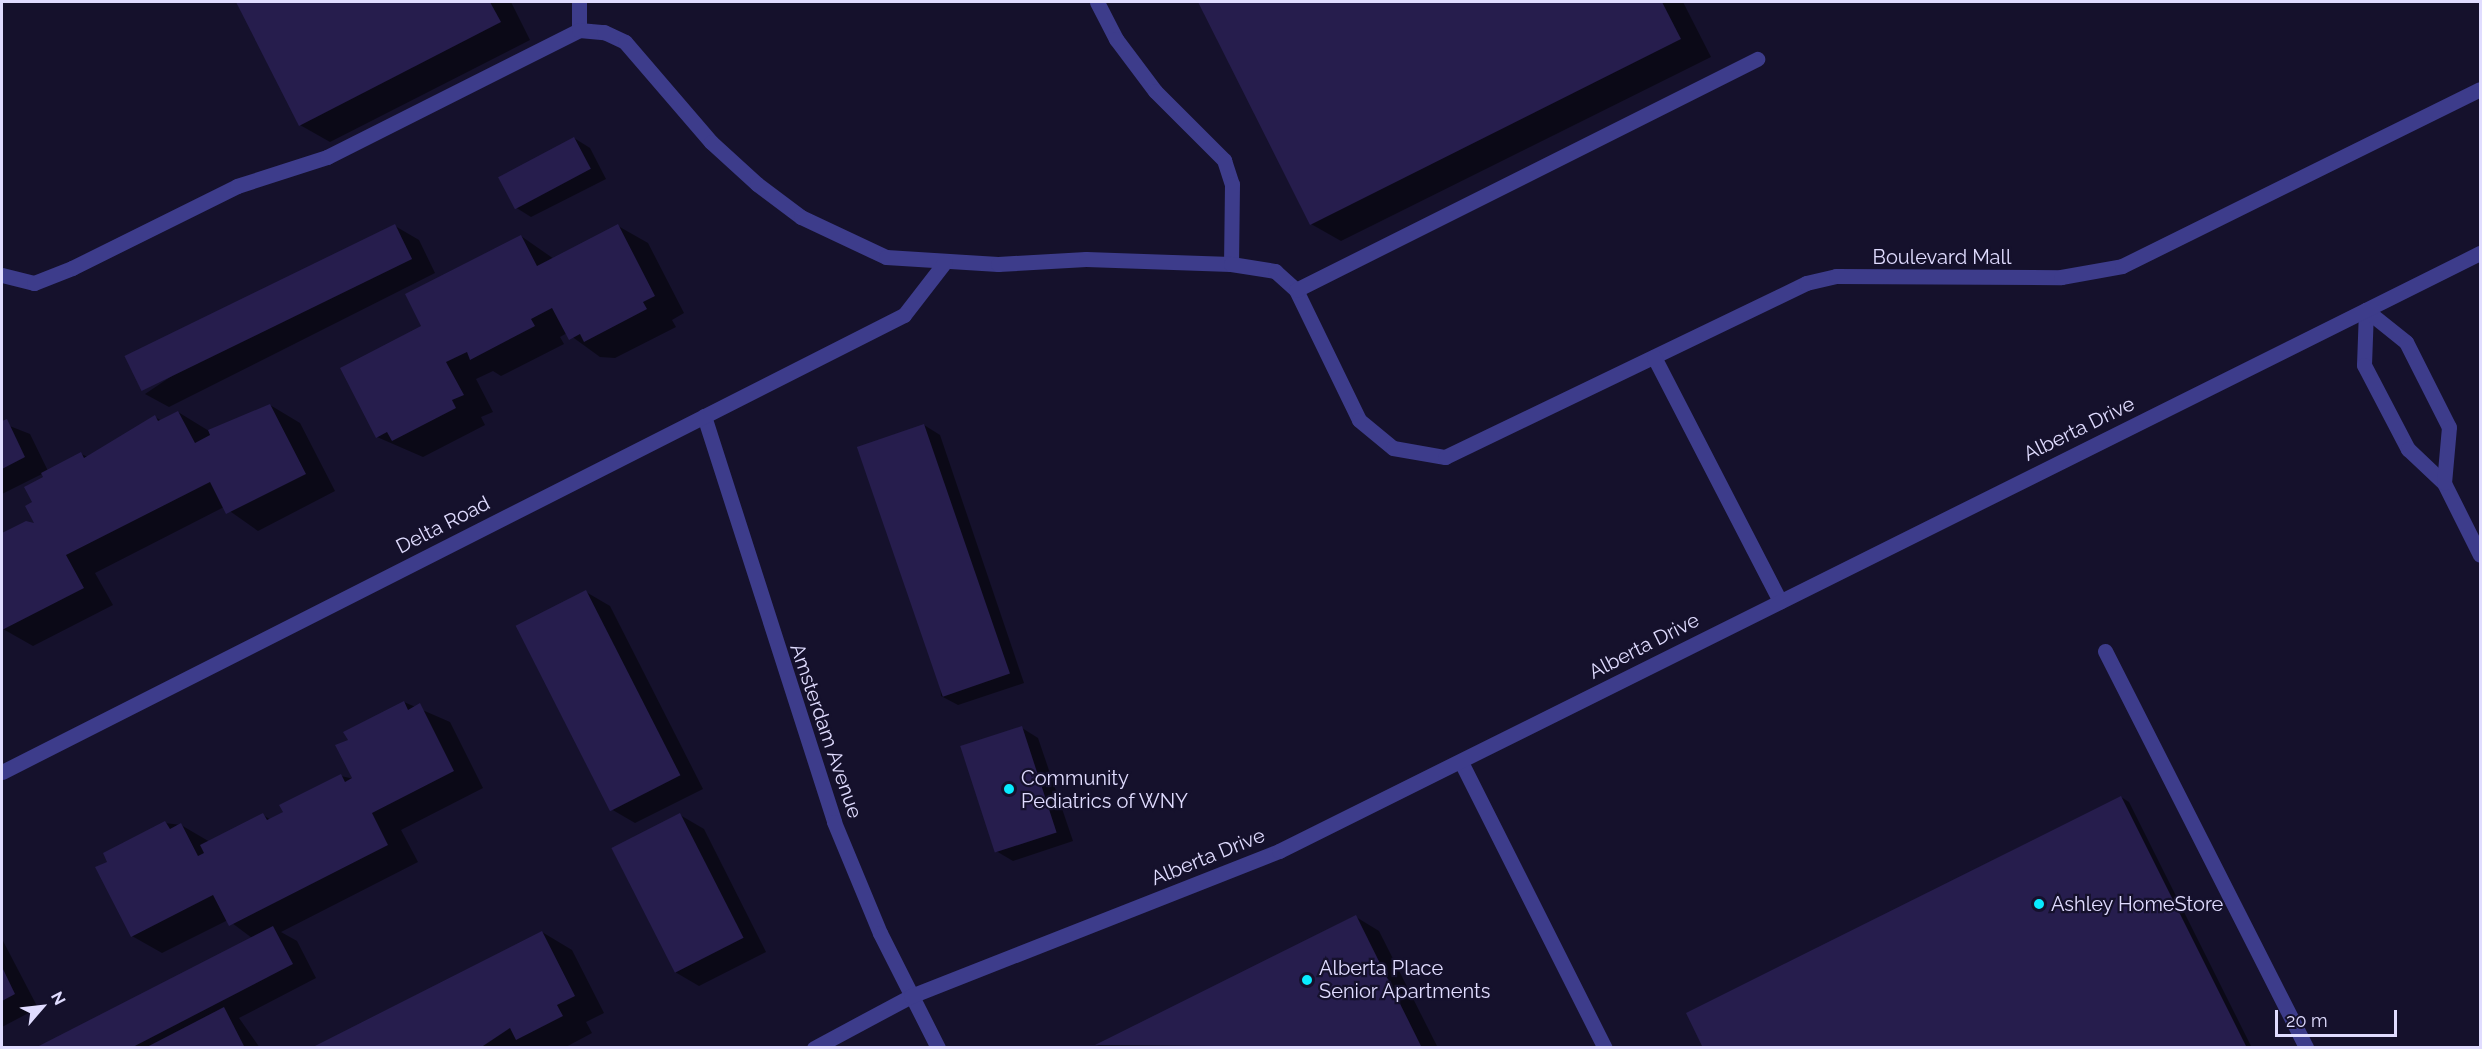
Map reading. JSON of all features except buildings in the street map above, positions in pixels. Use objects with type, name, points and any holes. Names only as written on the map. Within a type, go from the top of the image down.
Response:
[{"type":"street","points":[[579,2],[579,30]]},
{"type":"street","points":[[1097,2],[1116,39],[1155,91],[1224,160],[1233,184],[1231,264]]},
{"type":"street","points":[[2,275],[34,283],[72,268],[237,186],[327,157],[579,30],[625,42],[711,142],[801,217],[886,258],[945,262],[1231,264],[1275,271],[1296,290],[1757,59]]},
{"type":"street","name":"Boulevard Mall","points":[[1296,290],[1359,420],[1393,448],[1419,457],[1444,458],[1806,283],[1836,276],[1992,279],[2073,275],[2122,266],[2481,89]]},
{"type":"street","name":"Alberta Drive","points":[[814,1047],[911,996],[1279,850],[1461,762],[2481,253]]},
{"type":"street","name":"Delta Road","points":[[2,772],[904,315],[945,262]]},
{"type":"street","points":[[2366,310],[2406,342],[2449,428],[2444,483]]},
{"type":"street","points":[[2366,310],[2364,365],[2408,449],[2444,483],[2481,555]]},
{"type":"street","points":[[1654,357],[1780,601]]},
{"type":"street","name":"Amsterdam Avenue","points":[[704,416],[834,822],[911,996],[938,1047]]},
{"type":"street","points":[[2105,651],[2306,1047]]},
{"type":"street","points":[[1461,762],[1605,1047]]},
{"type":"place","name":"Community Pediatrics of WNY","points":[[1009,789]]},
{"type":"place","name":"Ashley HomeStore","points":[[2039,904]]},
{"type":"place","name":"Alberta Place Senior Apartments","points":[[1307,980]]}]
